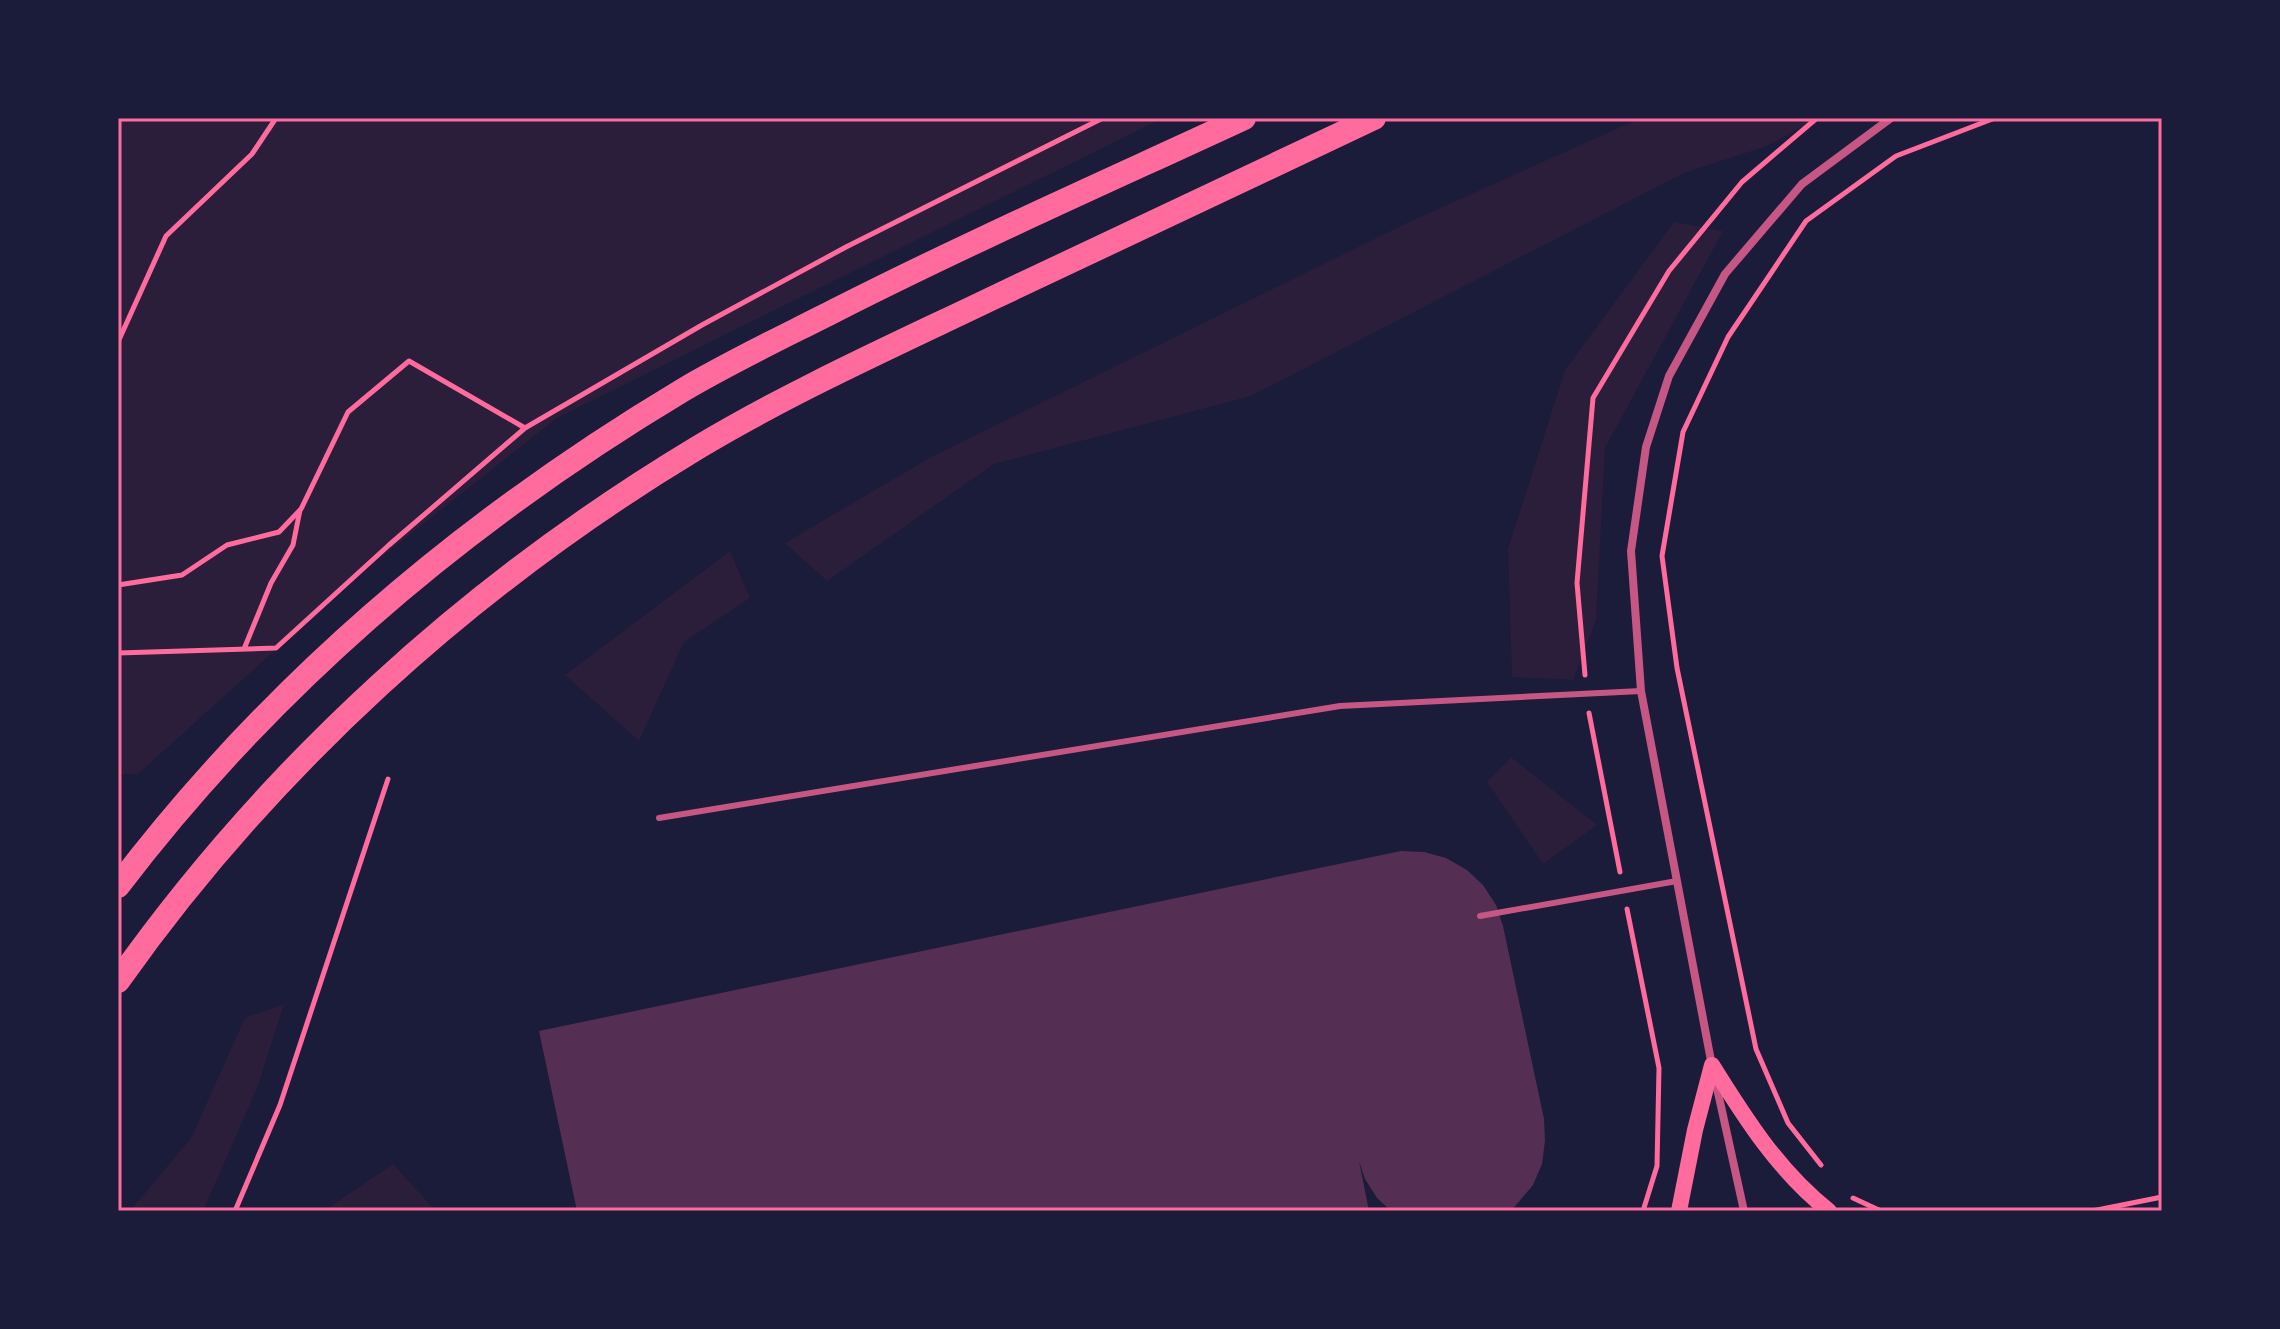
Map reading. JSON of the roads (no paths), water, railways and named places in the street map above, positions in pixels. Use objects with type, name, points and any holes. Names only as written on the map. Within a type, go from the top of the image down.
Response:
[{"type":"highway","points":[[118,886],[199,787],[273,707],[450,548],[542,480],[684,390],[769,344],[896,280],[1244,118]]},
{"type":"highway","points":[[118,981],[148,939],[238,829],[315,746],[392,673],[482,597],[629,491],[700,446],[899,343],[1374,118]]},
{"type":"main road","points":[[1679,1211],[1712,1065]]},
{"type":"main road","points":[[1712,1065],[1754,1131],[1800,1186],[1829,1211]]},
{"type":"street","points":[[1744,1211],[1712,1065],[1641,691],[1631,551],[1646,447],[1669,376],[1725,274],[1802,184],[1891,118]]},
{"type":"lane","points":[[659,818],[1340,706],[1641,691]]},
{"type":"lane","points":[[1480,916],[1677,881]]}]
